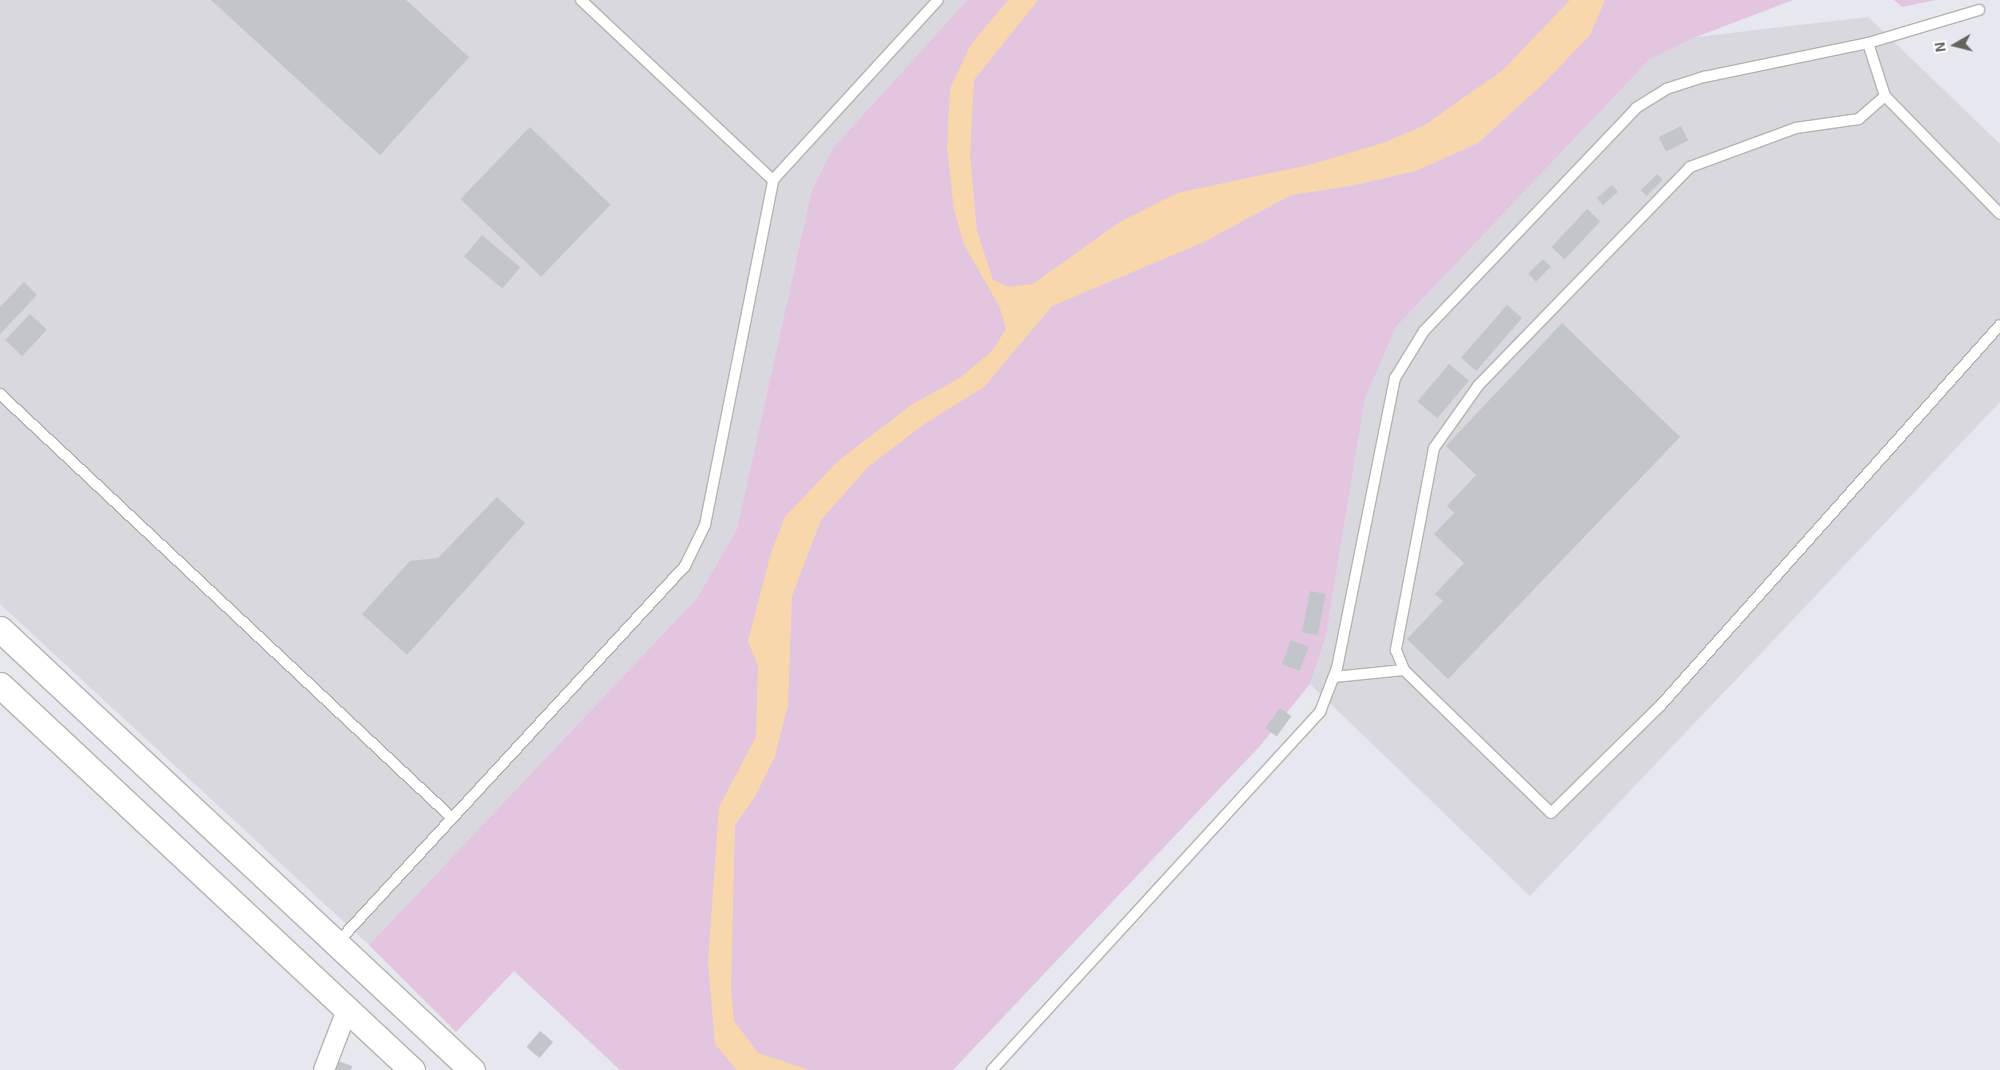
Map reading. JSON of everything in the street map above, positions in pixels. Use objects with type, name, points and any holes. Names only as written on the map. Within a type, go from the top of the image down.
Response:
[{"type":"street","points":[[0,629],[472,1070]]},
{"type":"street","points":[[0,685],[412,1070]]},
{"type":"street","points":[[310,973],[337,943]]},
{"type":"street","points":[[324,1070],[347,1010]]},
{"type":"lane","points":[[581,0],[773,180]]},
{"type":"lane","points":[[337,943],[685,566],[705,525],[773,180],[938,0]]},
{"type":"lane","points":[[992,1070],[1293,744],[1320,712],[1334,677],[1395,378],[1424,331],[1636,108],[1666,89],[1704,77],[1868,43],[1979,10]]},
{"type":"lane","points":[[1868,43],[1885,96],[2000,214]]},
{"type":"lane","points":[[1885,96],[1859,119],[1796,128],[1690,167],[1478,386],[1434,448],[1396,650],[1404,670],[1551,813],[1662,706],[2000,325]]},
{"type":"lane","points":[[0,394],[452,818]]},
{"type":"lane","points":[[1334,677],[1404,670]]},
{"type":"shaded area","points":[[0,0],[967,0],[832,149],[811,193],[737,529],[697,598],[369,945],[0,604]]},
{"type":"shaded area","points":[[967,0],[1793,0],[1696,37],[1650,59],[1396,327],[1365,399],[1326,636],[1310,684],[1259,747],[953,1070],[620,1070],[514,971],[456,1032],[369,945],[697,598],[737,529],[811,193],[832,149]]},
{"type":"shaded area","points":[[1008,0],[1038,0],[974,80],[970,155],[977,231],[993,280],[1008,287],[1033,284],[1120,222],[1177,193],[1309,165],[1383,143],[1425,125],[1503,70],[1570,0],[1605,0],[1590,35],[1544,83],[1478,143],[1416,171],[1350,186],[1291,195],[1204,242],[1052,306],[984,387],[923,425],[868,467],[821,520],[792,596],[788,705],[775,756],[756,795],[735,825],[731,988],[734,1021],[758,1053],[809,1070],[737,1070],[715,1044],[708,962],[719,807],[756,737],[758,666],[748,641],[771,553],[785,517],[837,462],[911,405],[960,378],[992,351],[1006,329],[1000,308],[964,244],[954,210],[947,148],[950,89],[970,46]]},
{"type":"shaded area","points":[[1894,0],[1936,0],[1902,7]]},
{"type":"shaded area","points":[[1868,17],[2000,144],[2000,402],[1530,896],[1310,684],[1326,636],[1365,399],[1396,327],[1650,59],[1696,37]]},
{"type":"building","points":[[211,0],[406,0],[469,57],[380,155]]},
{"type":"building","points":[[1681,126],[1688,140],[1666,152],[1659,137]]},
{"type":"building","points":[[530,127],[611,205],[541,277],[461,199]]},
{"type":"building","points":[[1657,174],[1663,180],[1646,196],[1641,190]]},
{"type":"building","points":[[1612,185],[1618,192],[1603,205],[1597,198]]},
{"type":"building","points":[[1587,209],[1600,221],[1565,259],[1552,247]]},
{"type":"building","points":[[482,235],[520,267],[502,289],[464,256]]},
{"type":"building","points":[[1543,259],[1551,267],[1536,282],[1528,274]]},
{"type":"building","points":[[24,282],[37,295],[0,334],[0,307]]},
{"type":"building","points":[[1507,305],[1522,318],[1476,371],[1461,358]]},
{"type":"building","points":[[30,314],[47,330],[22,356],[5,340]]},
{"type":"building","points":[[1562,323],[1680,437],[1448,679],[1407,639],[1443,601],[1435,594],[1464,563],[1434,534],[1454,513],[1447,506],[1476,475],[1446,446]]},
{"type":"building","points":[[1449,364],[1469,381],[1437,418],[1418,402]]},
{"type":"building","points":[[497,497],[525,523],[407,655],[362,614],[410,561],[438,558]]},
{"type":"building","points":[[1310,591],[1326,594],[1318,635],[1302,632]]},
{"type":"building","points":[[1291,640],[1309,647],[1299,671],[1282,664]]},
{"type":"building","points":[[1280,708],[1291,716],[1277,736],[1265,728]]},
{"type":"building","points":[[540,1031],[553,1042],[540,1058],[527,1047]]},
{"type":"building","points":[[335,1060],[352,1066],[351,1070],[332,1070]]}]
